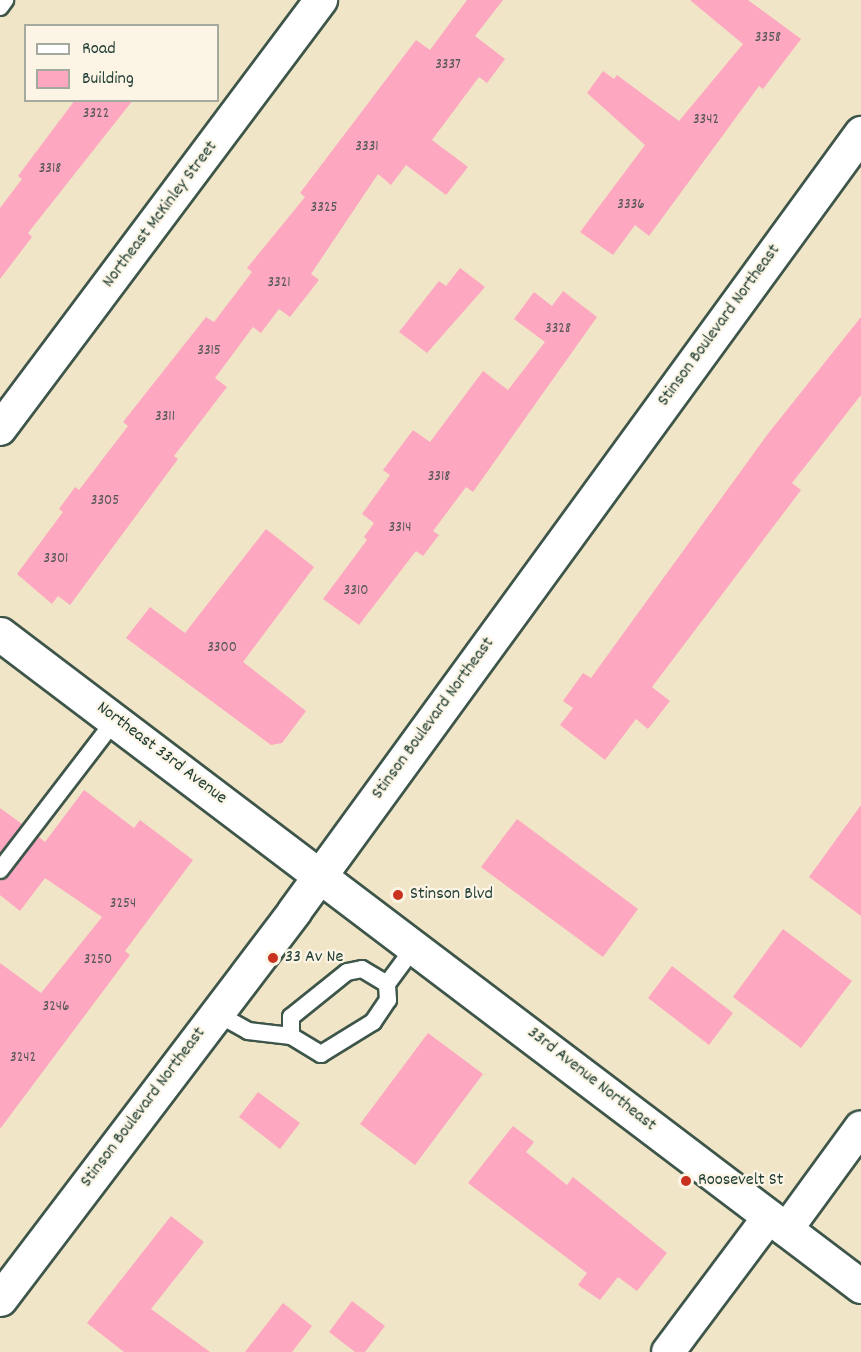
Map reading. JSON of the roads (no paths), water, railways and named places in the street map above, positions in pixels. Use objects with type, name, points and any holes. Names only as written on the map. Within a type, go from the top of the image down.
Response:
[{"type":"street","name":"Northeast McKinley Street","points":[[0,429],[321,0]]},
{"type":"street","name":"Stinson Boulevard Northeast","points":[[0,1299],[321,874],[861,133]]},
{"type":"street","name":"Northeast 33rd Avenue","points":[[0,634],[321,874]]},
{"type":"street","name":"33rd Avenue Northeast","points":[[321,874],[861,1286]]},
{"type":"street","points":[[668,1352],[861,1127]]},
{"type":"lane","points":[[0,7],[5,0]]},
{"type":"lane","points":[[0,870],[115,720]]},
{"type":"lane","points":[[216,1013],[248,1031],[291,1036],[321,1054],[354,1037],[388,1000],[387,984],[415,946]]},
{"type":"lane","points":[[291,1036],[291,1017],[347,972],[362,969],[387,984]]},
{"type":"place","name":"Stinson Blvd","points":[[398,895]]},
{"type":"place","name":"33 Av Ne","points":[[273,958]]},
{"type":"place","name":"Roosevelt St","points":[[686,1181]]}]
